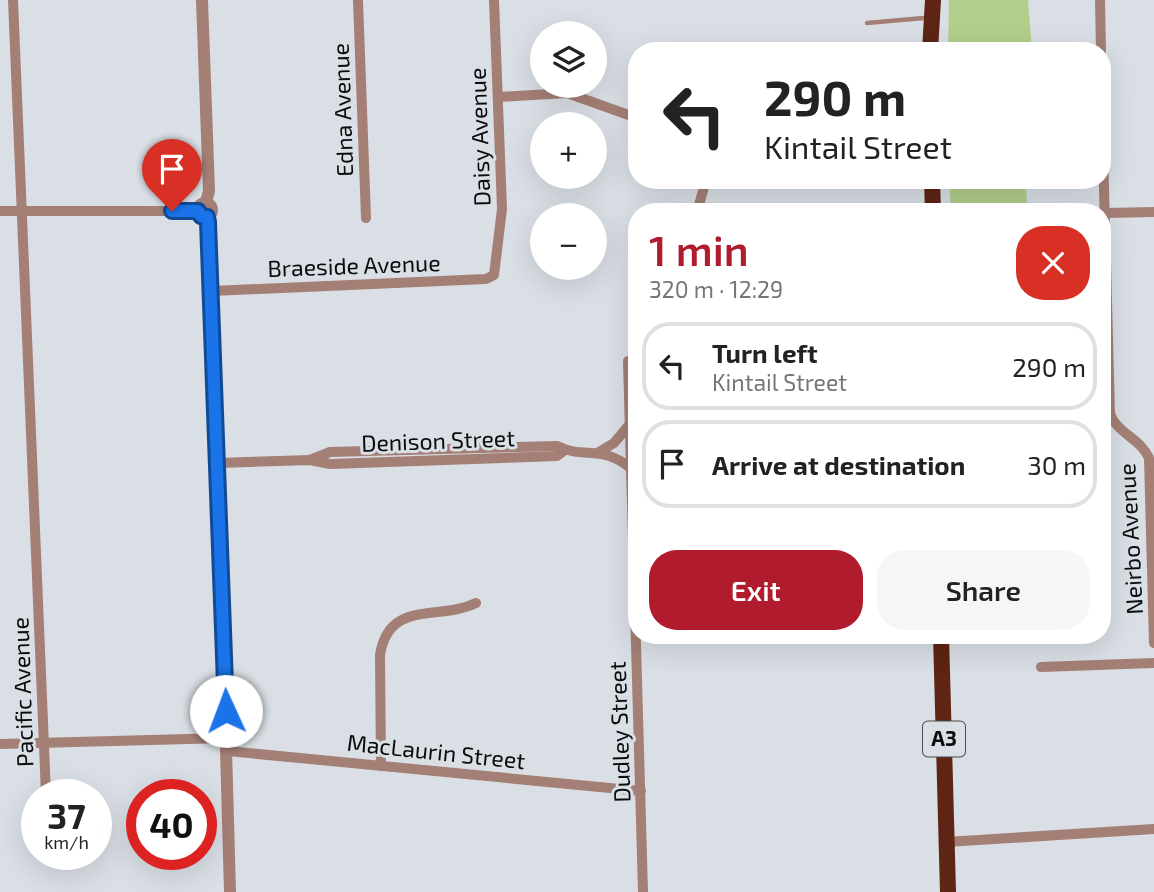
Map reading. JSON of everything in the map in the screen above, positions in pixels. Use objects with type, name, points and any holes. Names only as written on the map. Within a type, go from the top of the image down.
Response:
[{"type":"highway","points":[[922,0],[929,42]]},
{"type":"highway","points":[[930,42],[933,0]]},
{"type":"highway","name":"A3","points":[[941,644],[948,892]]},
{"type":"street","name":"Pacific Avenue","points":[[13,0],[46,779]]},
{"type":"street","points":[[202,0],[209,191],[204,210],[212,290],[230,892]]},
{"type":"street","name":"Edna Avenue","points":[[358,0],[366,218]]},
{"type":"street","name":"Daisy Avenue","points":[[494,0],[502,209],[496,273]]},
{"type":"street","points":[[1100,0],[1101,42]]},
{"type":"street","points":[[499,97],[567,93],[628,115]]},
{"type":"street","points":[[0,211],[204,210]]},
{"type":"street","points":[[1111,213],[1154,212]]},
{"type":"street","name":"Braeside Avenue","points":[[212,290],[486,279],[496,273]]},
{"type":"street","name":"Neirbo Avenue","points":[[1111,415],[1149,458],[1154,643]]},
{"type":"street","points":[[599,452],[614,443],[628,426]]},
{"type":"street","name":"Denison Street","points":[[218,463],[310,460],[330,452],[557,446],[565,450],[617,456],[628,466]]},
{"type":"street","points":[[381,766],[380,655],[384,639],[395,625],[413,615],[457,611],[476,603]]},
{"type":"street","name":"Dudley Street","points":[[638,644],[643,892]]},
{"type":"street","points":[[1041,667],[1154,663]]},
{"type":"street","name":"MacLaurin Street","points":[[0,744],[227,744],[381,766],[641,791]]},
{"type":"street","points":[[946,842],[1154,829]]},
{"type":"lane","points":[[867,23],[924,19]]},
{"type":"green space","points":[[949,0],[1028,0],[1031,42],[948,42]]},
{"type":"green space","points":[[950,189],[1026,189],[1027,203],[950,203]]},
{"type":"route","points":[[172,211],[198,211],[201,216],[207,217],[208,222],[226,711]]}]
